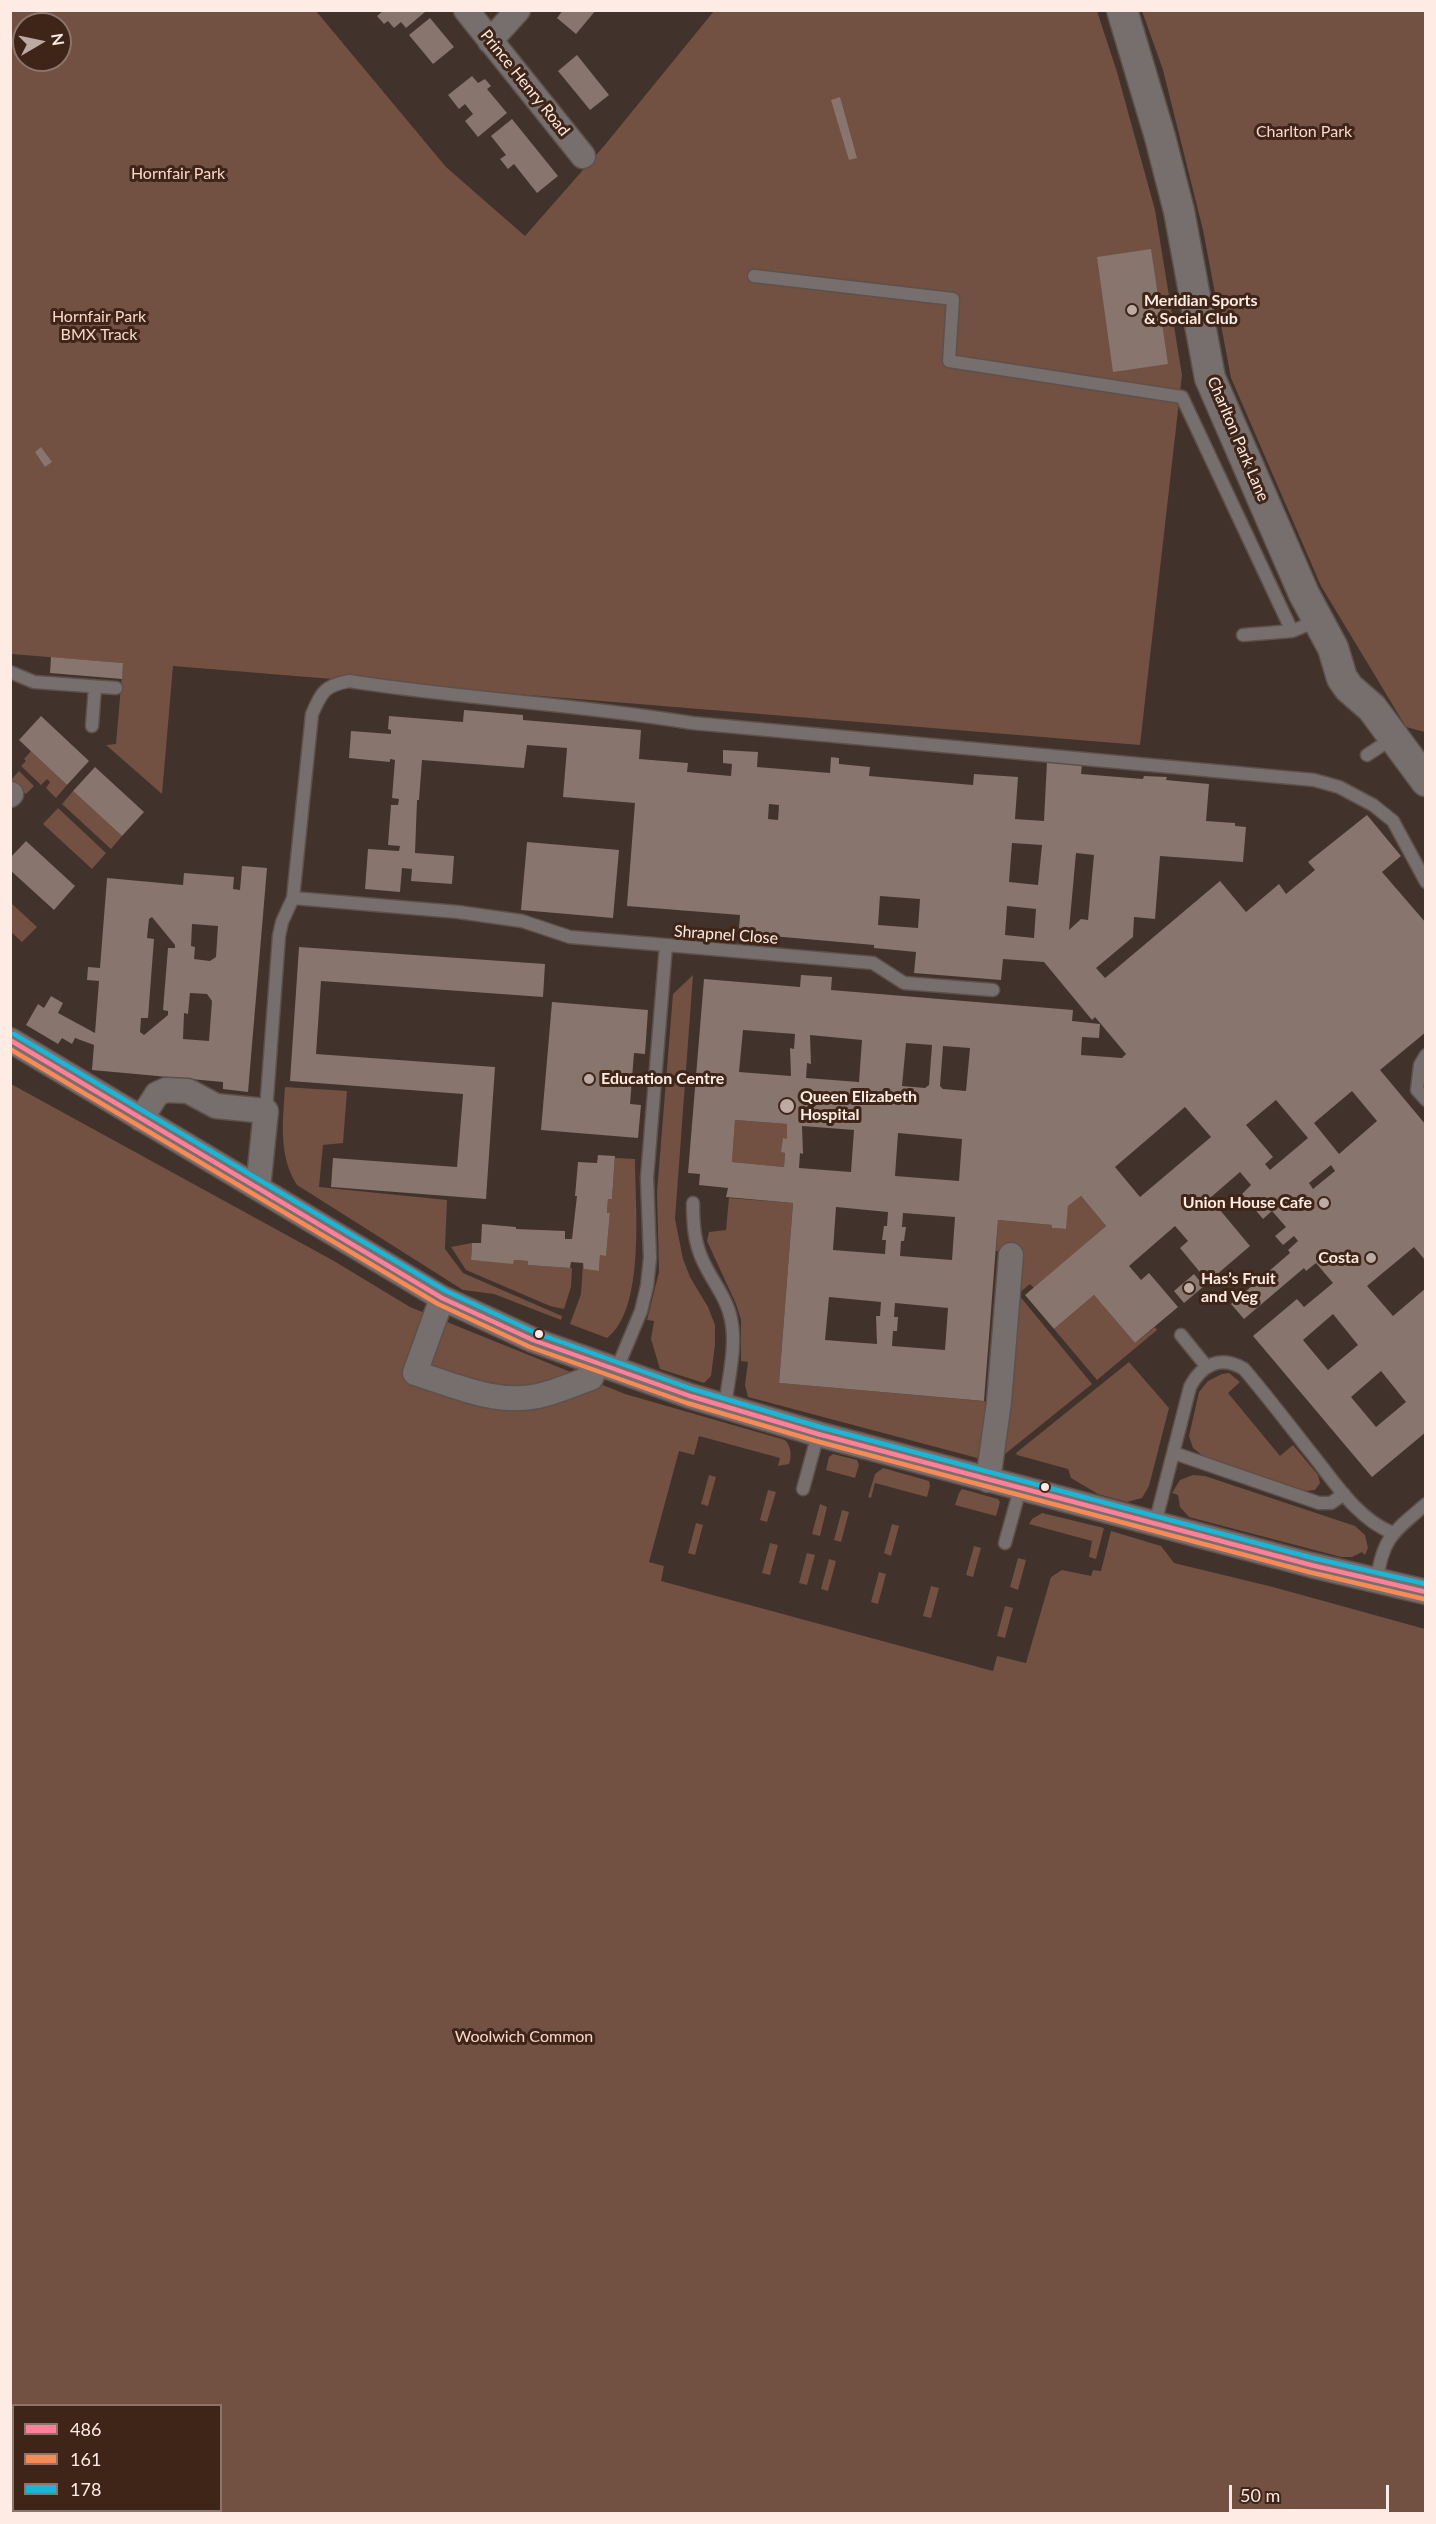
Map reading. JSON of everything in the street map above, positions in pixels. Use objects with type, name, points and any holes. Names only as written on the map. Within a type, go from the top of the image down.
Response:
[{"type":"street","name":"Prince Henry Road","points":[[466,10],[583,156]]},
{"type":"street","points":[[490,40],[518,10]]},
{"type":"street","name":"Charlton Park Lane","points":[[1122,10],[1160,137],[1179,211],[1210,378],[1305,626],[1333,648],[1342,678],[1349,688],[1372,708],[1422,769]]},
{"type":"street","points":[[10,1040],[442,1298],[523,1336],[606,1368],[725,1407],[818,1434],[1020,1489],[1425,1592]]},
{"type":"street","points":[[141,1119],[157,1094],[166,1090],[189,1091],[216,1106],[266,1111],[258,1188]]},
{"type":"street","points":[[988,1480],[999,1402],[1011,1255]]},
{"type":"street","points":[[442,1298],[415,1373],[482,1394],[508,1399],[538,1396],[591,1378],[606,1368]]},
{"type":"lane","points":[[754,276],[953,299],[949,361],[1182,397],[1305,626],[1243,635]]},
{"type":"lane","points":[[10,672],[34,682],[116,688]]},
{"type":"lane","points":[[266,1111],[279,936],[282,922],[293,898],[312,714],[321,694],[332,685],[349,681],[467,697],[641,714],[692,723],[1314,780],[1339,787],[1373,806],[1393,821],[1425,882]]},
{"type":"lane","points":[[92,726],[95,687]]},
{"type":"lane","points":[[1367,755],[1394,737]]},
{"type":"lane","points":[[293,898],[458,912],[522,921],[570,937],[666,945]]},
{"type":"lane","name":"Shrapnel Close","points":[[606,1368],[640,1311],[647,1286],[650,1241],[647,1178],[666,945],[873,963],[904,983],[993,990]]},
{"type":"lane","points":[[1425,1055],[1419,1065],[1417,1090],[1425,1100]]},
{"type":"lane","points":[[693,1203],[693,1224],[697,1245],[703,1262],[728,1307],[731,1319],[733,1333],[725,1407]]},
{"type":"lane","points":[[1181,1335],[1207,1367]]},
{"type":"lane","points":[[1155,1524],[1190,1387],[1197,1374],[1207,1367],[1220,1362],[1234,1362],[1244,1369],[1344,1494],[1370,1520],[1393,1533]]},
{"type":"lane","points":[[803,1489],[818,1434]]},
{"type":"lane","points":[[1174,1453],[1319,1503],[1331,1503],[1344,1494]]},
{"type":"lane","points":[[1005,1543],[1020,1489]]},
{"type":"lane","points":[[1377,1581],[1380,1555],[1393,1533],[1425,1504]]},
{"type":"green space","points":[[10,11],[316,11],[446,167],[525,236],[604,146],[714,11],[1097,11],[1117,72],[1155,210],[1182,375],[1140,745],[173,666],[162,794],[106,745],[116,744],[123,663],[11,654]]},
{"type":"green space","name":"Charlton Park","points":[[1142,11],[1425,11],[1425,732],[1406,727],[1321,586],[1231,378],[1203,230],[1163,70]]},
{"type":"green space","points":[[31,751],[67,785],[56,798],[46,788],[50,782],[47,779],[41,785],[21,766]]},
{"type":"green space","points":[[19,771],[34,786],[26,794],[11,780]]},
{"type":"green space","points":[[73,791],[122,836],[111,849],[62,804]]},
{"type":"green space","points":[[58,808],[106,853],[92,869],[43,824]]},
{"type":"green space","points":[[10,902],[37,927],[22,942],[11,932]]},
{"type":"green space","points":[[693,975],[675,1219],[683,1259],[715,1325],[711,1376],[704,1383],[660,1369],[651,1339],[654,1321],[647,1320],[659,1272],[657,1192],[673,994]]},
{"type":"green space","name":"Woolwich Common","points":[[11,1084],[334,1261],[410,1307],[625,1394],[785,1440],[790,1448],[790,1461],[789,1464],[778,1466],[780,1458],[699,1436],[694,1455],[679,1451],[649,1562],[664,1566],[661,1581],[993,1671],[997,1656],[1026,1663],[1051,1577],[1062,1570],[1091,1576],[1093,1570],[1101,1571],[1111,1531],[1161,1546],[1174,1563],[1273,1587],[1425,1629],[1425,2513],[11,2513]]},
{"type":"green space","points":[[285,1087],[347,1091],[343,1143],[323,1145],[319,1187],[447,1200],[445,1249],[463,1273],[562,1316],[561,1320],[494,1294],[463,1290],[297,1185],[284,1150]]},
{"type":"green space","points":[[735,1120],[787,1124],[787,1139],[783,1139],[782,1152],[785,1153],[784,1167],[732,1162]]},
{"type":"green space","points":[[615,1158],[635,1159],[636,1254],[628,1304],[619,1324],[607,1338],[570,1324],[581,1294],[583,1263],[585,1269],[599,1271],[600,1255],[606,1255],[610,1213],[607,1213],[608,1199],[612,1199]]},
{"type":"green space","points":[[1081,1196],[1106,1226],[1034,1288],[1030,1284],[1018,1294],[1092,1384],[1000,1458],[1015,1252],[996,1251],[998,1220],[1052,1225],[1052,1228],[1065,1229],[1068,1206]]},
{"type":"green space","points":[[729,1198],[793,1203],[779,1383],[994,1402],[981,1459],[748,1397],[745,1385],[748,1362],[741,1361],[741,1320],[707,1241],[709,1232],[726,1230]]},
{"type":"green space","points":[[472,1243],[471,1260],[513,1263],[514,1260],[528,1261],[528,1265],[572,1268],[571,1287],[564,1309],[550,1306],[466,1270],[451,1247]]},
{"type":"green space","points":[[1094,1295],[1135,1343],[1155,1327],[1157,1330],[1097,1380],[1054,1329]]},
{"type":"green space","points":[[1129,1362],[1169,1408],[1149,1486],[1142,1498],[1127,1502],[1098,1494],[1071,1478],[1068,1469],[1017,1455],[1016,1453]]},
{"type":"green space","points":[[1229,1373],[1240,1382],[1228,1393],[1280,1456],[1293,1445],[1318,1475],[1320,1483],[1315,1490],[1306,1491],[1203,1456],[1193,1448],[1189,1436],[1199,1392],[1208,1381]]},
{"type":"green space","points":[[833,1454],[857,1460],[859,1465],[855,1478],[826,1470],[829,1457]]},
{"type":"green space","points":[[883,1468],[929,1481],[927,1497],[875,1483],[871,1498],[868,1497],[875,1474]]},
{"type":"green space","points":[[709,1475],[716,1477],[708,1506],[701,1504]]},
{"type":"green space","points":[[1193,1475],[1205,1476],[1355,1526],[1365,1535],[1368,1548],[1365,1555],[1362,1552],[1352,1557],[1341,1557],[1189,1517],[1180,1507],[1178,1495],[1172,1493],[1180,1480]]},
{"type":"green space","points":[[962,1489],[998,1499],[1000,1502],[996,1516],[955,1505]]},
{"type":"green space","points":[[768,1490],[776,1492],[767,1522],[760,1520]]},
{"type":"green space","points":[[820,1504],[827,1507],[820,1536],[812,1534]]},
{"type":"green space","points":[[842,1510],[849,1512],[841,1542],[834,1540]]},
{"type":"green space","points":[[1042,1513],[1104,1528],[1096,1559],[1089,1557],[1092,1541],[1029,1524],[1032,1519]]},
{"type":"green space","points":[[696,1523],[703,1525],[695,1555],[688,1553]]},
{"type":"green space","points":[[892,1524],[899,1526],[891,1556],[884,1553]]},
{"type":"green space","points":[[770,1543],[778,1545],[770,1575],[762,1573]]},
{"type":"green space","points":[[974,1546],[981,1548],[973,1577],[966,1575]]},
{"type":"green space","points":[[807,1553],[815,1555],[807,1585],[799,1583]]},
{"type":"green space","points":[[1018,1558],[1026,1560],[1018,1590],[1010,1587]]},
{"type":"green space","points":[[829,1559],[836,1561],[828,1591],[821,1589]]},
{"type":"green space","points":[[879,1572],[886,1574],[878,1604],[871,1602]]},
{"type":"green space","points":[[931,1586],[939,1588],[931,1618],[923,1616]]},
{"type":"green space","points":[[1005,1606],[1013,1608],[1005,1638],[997,1636]]},
{"type":"building","points":[[384,10],[424,10],[425,12],[406,28],[401,22],[394,28],[388,21],[384,24],[377,16]]},
{"type":"building","points":[[563,10],[596,10],[576,34],[557,18]]},
{"type":"building","points":[[430,18],[454,47],[433,64],[409,35]]},
{"type":"building","points":[[577,55],[609,95],[590,110],[558,71]]},
{"type":"building","points":[[472,76],[478,83],[485,79],[491,86],[487,89],[507,113],[478,137],[465,121],[473,114],[465,104],[459,109],[448,95]]},
{"type":"building","points":[[840,97],[857,158],[849,160],[831,100]]},
{"type":"building","points":[[512,119],[558,176],[537,193],[514,164],[508,169],[500,159],[506,155],[491,136]]},
{"type":"building","name":"Meridian Sports & Social Club","points":[[1151,249],[1168,364],[1113,372],[1097,257]]},
{"type":"building","points":[[41,447],[52,462],[45,467],[35,452]]},
{"type":"building","points":[[51,657],[123,663],[122,679],[50,673]]},
{"type":"building","points":[[464,710],[523,715],[523,720],[641,730],[639,759],[688,763],[687,772],[731,776],[732,764],[723,763],[723,750],[758,752],[757,767],[830,773],[831,757],[839,758],[839,764],[870,767],[869,776],[973,785],[974,774],[1018,777],[1015,819],[1044,821],[1047,761],[1082,764],[1081,774],[1143,779],[1144,776],[1167,777],[1166,780],[1209,784],[1206,821],[1235,823],[1235,826],[1246,827],[1243,862],[1160,856],[1155,919],[1134,917],[1133,937],[1096,968],[1105,978],[1220,881],[1246,912],[1279,884],[1286,894],[1315,870],[1308,862],[1367,815],[1401,856],[1382,872],[1426,923],[1426,1032],[1380,1070],[1426,1125],[1426,1261],[1414,1247],[1367,1286],[1393,1316],[1426,1288],[1426,1432],[1372,1477],[1253,1336],[1297,1299],[1304,1307],[1333,1283],[1316,1263],[1306,1271],[1304,1268],[1244,1319],[1231,1304],[1290,1253],[1288,1250],[1298,1241],[1294,1236],[1283,1245],[1275,1236],[1286,1227],[1272,1211],[1263,1219],[1242,1194],[1251,1185],[1240,1172],[1210,1198],[1250,1246],[1208,1282],[1180,1248],[1188,1241],[1175,1226],[1129,1266],[1141,1280],[1149,1273],[1178,1307],[1135,1343],[1094,1295],[1054,1329],[1025,1295],[1106,1226],[1081,1196],[1068,1206],[1066,1229],[1052,1228],[1052,1225],[998,1220],[984,1401],[779,1383],[793,1203],[726,1197],[728,1188],[699,1185],[700,1174],[688,1173],[704,979],[800,987],[801,975],[832,977],[831,990],[1073,1010],[1072,1021],[1100,1024],[1099,1038],[1082,1037],[1081,1055],[1122,1058],[1126,1054],[1095,1017],[1092,1020],[1044,962],[1003,959],[1001,980],[914,973],[916,952],[874,948],[874,945],[749,934],[739,928],[740,915],[627,906],[635,803],[563,797],[567,748],[527,745],[524,768],[422,760],[419,800],[417,800],[415,853],[454,856],[452,884],[411,881],[412,869],[402,868],[400,892],[365,889],[368,849],[399,851],[400,846],[388,845],[391,805],[398,805],[399,799],[392,798],[395,760],[390,759],[390,762],[349,758],[351,731],[391,734],[391,730],[388,729],[389,716],[463,722]],"holes":[[[769,804],[779,805],[778,820],[768,819]],[[1012,843],[1042,845],[1038,885],[1009,882]],[[1076,853],[1094,855],[1088,920],[1081,919],[1069,930]],[[880,896],[920,899],[918,928],[878,925]],[[1007,906],[1036,909],[1034,938],[1005,935]],[[743,1030],[795,1034],[794,1049],[790,1048],[791,1076],[739,1072]],[[810,1035],[862,1040],[859,1082],[806,1078],[807,1063],[811,1064]],[[906,1043],[932,1045],[929,1085],[925,1088],[902,1086]],[[943,1046],[970,1048],[966,1091],[943,1089],[940,1086]],[[1352,1091],[1377,1121],[1339,1154],[1314,1123]],[[1276,1100],[1308,1138],[1270,1170],[1265,1164],[1273,1157],[1246,1125]],[[1185,1107],[1211,1137],[1140,1197],[1115,1167]],[[735,1120],[787,1124],[787,1139],[783,1138],[781,1152],[785,1153],[784,1167],[732,1162]],[[802,1126],[854,1130],[851,1172],[799,1168],[800,1153],[803,1154]],[[898,1133],[962,1139],[959,1181],[895,1176]],[[1331,1165],[1335,1171],[1313,1189],[1309,1183]],[[836,1207],[888,1212],[887,1226],[884,1226],[882,1240],[886,1240],[885,1254],[833,1250]],[[903,1213],[955,1217],[952,1260],[900,1256],[901,1241],[904,1241],[906,1227],[902,1227]],[[829,1297],[881,1302],[880,1316],[876,1316],[877,1344],[825,1340]],[[895,1303],[948,1308],[945,1350],[892,1346],[893,1331],[897,1331],[898,1317],[894,1317]],[[1333,1314],[1358,1345],[1328,1370],[1303,1340]],[[1381,1371],[1406,1402],[1376,1427],[1351,1397]]]},
{"type":"building","points":[[41,716],[89,761],[67,785],[19,740]]},
{"type":"building","points":[[95,767],[144,812],[122,836],[73,791]]},
{"type":"building","points":[[26,841],[75,886],[54,910],[10,870],[10,858]]},
{"type":"building","points":[[527,842],[619,850],[613,918],[521,910]]},
{"type":"building","points":[[242,866],[267,868],[248,1092],[223,1089],[223,1082],[92,1070],[94,1045],[75,1038],[72,1044],[62,1038],[58,1044],[26,1025],[38,1004],[44,1008],[51,996],[63,1003],[58,1013],[95,1033],[99,981],[87,980],[88,967],[100,968],[107,878],[183,885],[184,873],[234,877],[233,889],[240,890]],"holes":[[[152,917],[175,948],[168,948],[163,1010],[168,1011],[168,1015],[144,1035],[140,1032],[141,1018],[148,1018],[154,939],[147,938],[149,919]],[[192,924],[218,926],[216,957],[210,961],[194,959],[195,947],[191,946]],[[190,993],[207,994],[212,1001],[209,1041],[183,1039],[184,1013],[188,1014]]]},
{"type":"building","points":[[299,947],[545,964],[543,997],[321,981],[316,1054],[495,1067],[486,1199],[331,1187],[333,1158],[457,1167],[463,1094],[290,1081]]},
{"type":"building","name":"Education Centre","points":[[552,1002],[648,1010],[645,1054],[634,1053],[630,1104],[641,1105],[638,1138],[541,1130]]},
{"type":"building","points":[[598,1155],[615,1156],[612,1199],[608,1199],[607,1213],[610,1213],[606,1256],[600,1255],[599,1271],[584,1269],[583,1263],[571,1262],[570,1268],[528,1265],[528,1261],[514,1260],[513,1264],[471,1260],[472,1243],[481,1243],[482,1224],[516,1227],[516,1229],[565,1231],[565,1239],[572,1239],[578,1162],[597,1163]]},
{"type":"building","name":"Has’s Fruit and Veg","points":[[1194,1274],[1204,1286],[1184,1303],[1174,1291]]},
{"type":"transit line","name":"178","points":[[14,1034],[446,1291],[536,1333],[692,1389],[820,1427],[1313,1558],[1426,1584]]},
{"type":"transit line","name":"486","points":[[10,1040],[442,1298],[533,1340],[690,1396],[818,1434],[1311,1565],[1426,1592]]},
{"type":"transit line","name":"161","points":[[10,1049],[438,1304],[530,1347],[687,1403],[816,1441],[1309,1572],[1424,1599]]},
{"type":"place","name":"Meridian Sports & Social Club","points":[[1132,310]]},
{"type":"place","name":"Education Centre","points":[[589,1079]]},
{"type":"place","name":"Queen Elizabeth Hospital","points":[[787,1106]]},
{"type":"place","name":"Union House Cafe","points":[[1324,1203]]},
{"type":"place","name":"Costa","points":[[1371,1258]]},
{"type":"place","name":"Has’s Fruit and Veg","points":[[1189,1288]]},
{"type":"park label","name":"Hornfair Park","points":[[178,174]]},
{"type":"park label","name":"Hornfair Park BMX Track","points":[[99,326]]}]
